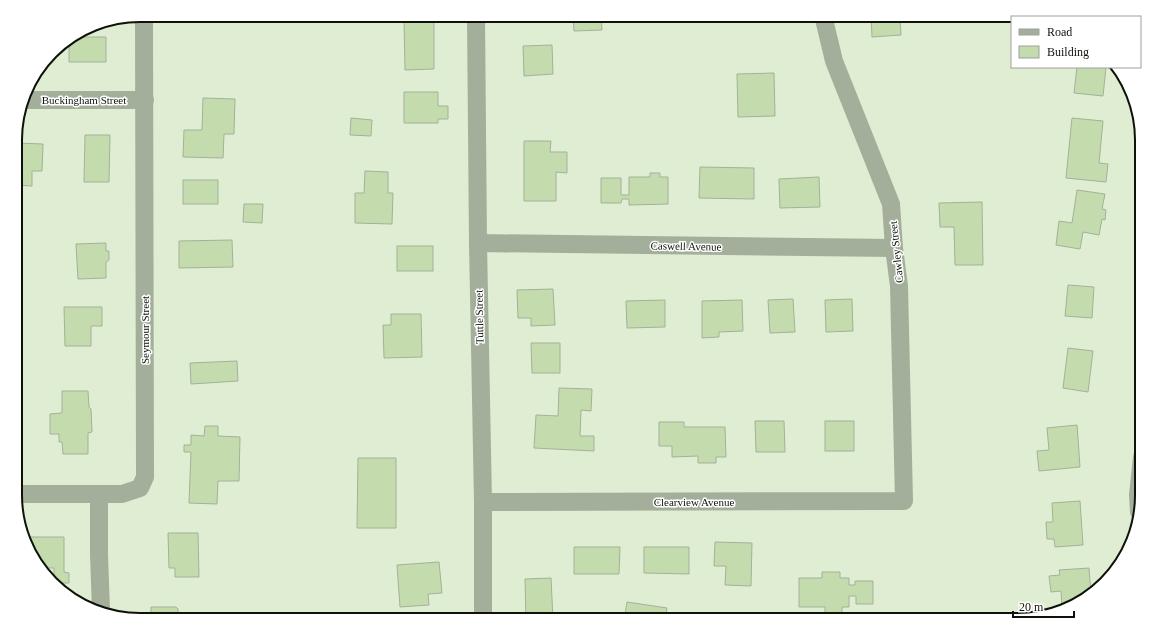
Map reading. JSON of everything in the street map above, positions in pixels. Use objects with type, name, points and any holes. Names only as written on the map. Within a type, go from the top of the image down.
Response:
[{"type":"street","name":"Seymour Street","points":[[22,494],[122,494],[140,488],[145,477],[144,22]]},
{"type":"street","name":"Tuttle Street","points":[[476,22],[478,243],[483,502],[483,613]]},
{"type":"street","name":"Cawley Street","points":[[825,22],[834,61],[890,197],[901,315],[904,501]]},
{"type":"street","name":"Buckingham Street","points":[[29,100],[145,100]]},
{"type":"street","name":"Caswell Avenue","points":[[478,243],[894,248]]},
{"type":"street","points":[[99,494],[101,606]]},
{"type":"street","name":"Clearview Avenue","points":[[483,502],[904,501]]},
{"type":"building","points":[[404,22],[434,22],[434,69],[405,70]]},
{"type":"building","points":[[573,22],[601,22],[602,30],[574,31]]},
{"type":"building","points":[[871,22],[900,22],[901,35],[872,37]]},
{"type":"building","points":[[83,37],[106,37],[106,62],[69,62],[69,46],[75,42]]},
{"type":"building","points":[[552,45],[553,74],[524,76],[523,46]]},
{"type":"building","points":[[1077,68],[1106,68],[1103,96],[1074,93]]},
{"type":"building","points":[[774,73],[775,116],[738,117],[737,74]]},
{"type":"building","points":[[404,92],[438,92],[438,106],[448,106],[448,119],[438,119],[438,123],[404,123]]},
{"type":"building","points":[[203,98],[235,99],[234,134],[224,134],[223,158],[183,157],[184,130],[202,130]]},
{"type":"building","points":[[351,118],[372,120],[371,136],[350,135]]},
{"type":"building","points":[[1072,118],[1103,121],[1099,163],[1108,164],[1106,182],[1066,178]]},
{"type":"building","points":[[85,135],[110,135],[109,182],[84,182]]},
{"type":"building","points":[[524,141],[551,141],[550,152],[567,152],[567,173],[556,172],[556,201],[524,201]]},
{"type":"building","points":[[22,143],[43,144],[42,171],[32,171],[32,186],[22,185]]},
{"type":"building","points":[[700,167],[754,168],[754,199],[699,198]]},
{"type":"building","points":[[365,171],[388,172],[388,193],[393,193],[392,224],[355,223],[355,193],[364,193]]},
{"type":"building","points":[[650,173],[660,173],[660,177],[668,177],[668,204],[629,205],[629,199],[622,199],[621,203],[601,203],[601,178],[621,178],[621,195],[629,195],[629,177],[650,177]]},
{"type":"building","points":[[819,177],[820,207],[780,208],[779,179]]},
{"type":"building","points":[[183,180],[218,180],[218,204],[183,204]]},
{"type":"building","points":[[1077,190],[1105,194],[1102,209],[1106,210],[1105,220],[1102,219],[1099,235],[1083,232],[1080,249],[1056,245],[1059,221],[1072,223]]},
{"type":"building","points":[[982,202],[983,265],[955,265],[954,227],[940,227],[939,203]]},
{"type":"building","points":[[244,204],[263,204],[262,223],[243,222]]},
{"type":"building","points":[[232,240],[233,267],[179,268],[179,241]]},
{"type":"building","points":[[106,243],[106,251],[109,251],[109,260],[106,262],[106,278],[78,279],[76,244]]},
{"type":"building","points":[[397,246],[433,246],[433,271],[397,271]]},
{"type":"building","points":[[1068,285],[1094,287],[1092,318],[1065,316]]},
{"type":"building","points":[[553,289],[555,325],[531,326],[531,318],[518,318],[517,290]]},
{"type":"building","points":[[793,299],[795,332],[770,333],[768,300]]},
{"type":"building","points":[[852,299],[853,331],[826,332],[825,300]]},
{"type":"building","points":[[665,300],[665,327],[627,328],[626,301]]},
{"type":"building","points":[[742,300],[743,331],[719,332],[719,337],[702,338],[702,301]]},
{"type":"building","points":[[64,307],[102,307],[102,326],[91,326],[91,346],[65,346]]},
{"type":"building","points":[[391,314],[421,314],[422,357],[384,358],[383,325],[391,325]]},
{"type":"building","points":[[531,343],[560,343],[560,373],[532,373]]},
{"type":"building","points":[[1068,348],[1093,351],[1088,392],[1063,388]]},
{"type":"building","points":[[237,361],[238,381],[191,384],[190,363]]},
{"type":"building","points":[[559,388],[592,389],[591,411],[581,410],[580,436],[594,436],[594,451],[534,448],[536,415],[558,416]]},
{"type":"building","points":[[62,391],[88,391],[89,407],[91,409],[92,432],[88,433],[88,454],[63,454],[62,442],[59,442],[59,434],[50,434],[50,414],[62,413]]},
{"type":"building","points":[[755,421],[784,421],[785,452],[756,452]]},
{"type":"building","points":[[825,421],[854,421],[854,451],[825,451]]},
{"type":"building","points":[[659,422],[684,422],[684,427],[725,427],[726,457],[716,457],[716,463],[698,463],[698,456],[672,457],[672,446],[659,446]]},
{"type":"building","points":[[1077,425],[1080,467],[1039,471],[1037,451],[1049,450],[1047,428]]},
{"type":"building","points":[[205,426],[218,426],[218,436],[240,437],[239,481],[218,481],[217,504],[189,503],[191,452],[184,452],[184,445],[191,445],[191,435],[204,436]]},
{"type":"building","points":[[358,458],[396,458],[396,528],[357,528]]},
{"type":"building","points":[[1080,501],[1083,545],[1055,547],[1054,539],[1047,539],[1046,522],[1053,522],[1052,503]]},
{"type":"building","points":[[168,533],[198,533],[199,577],[175,577],[175,568],[169,568]]},
{"type":"building","points":[[30,537],[64,537],[64,572],[69,573],[69,583],[62,583],[54,575],[54,568],[46,567]]},
{"type":"building","points":[[715,542],[752,543],[751,586],[725,585],[726,566],[714,566]]},
{"type":"building","points":[[574,547],[620,547],[619,574],[574,574]]},
{"type":"building","points":[[644,547],[689,547],[689,574],[644,573]]},
{"type":"building","points":[[439,562],[442,593],[428,594],[429,605],[400,607],[397,565]]},
{"type":"building","points":[[1089,568],[1090,587],[1062,604],[1061,591],[1051,592],[1049,576],[1060,575],[1059,570]]},
{"type":"building","points":[[822,572],[840,572],[840,578],[849,578],[849,585],[855,585],[855,581],[873,581],[873,604],[856,604],[856,596],[849,596],[849,607],[842,607],[842,613],[825,613],[825,607],[799,607],[799,578],[822,578]]},
{"type":"building","points":[[551,578],[553,613],[526,613],[525,579]]},
{"type":"building","points":[[627,602],[667,608],[666,613],[625,613]]},
{"type":"building","points":[[151,607],[176,607],[178,609],[178,613],[151,613]]}]
